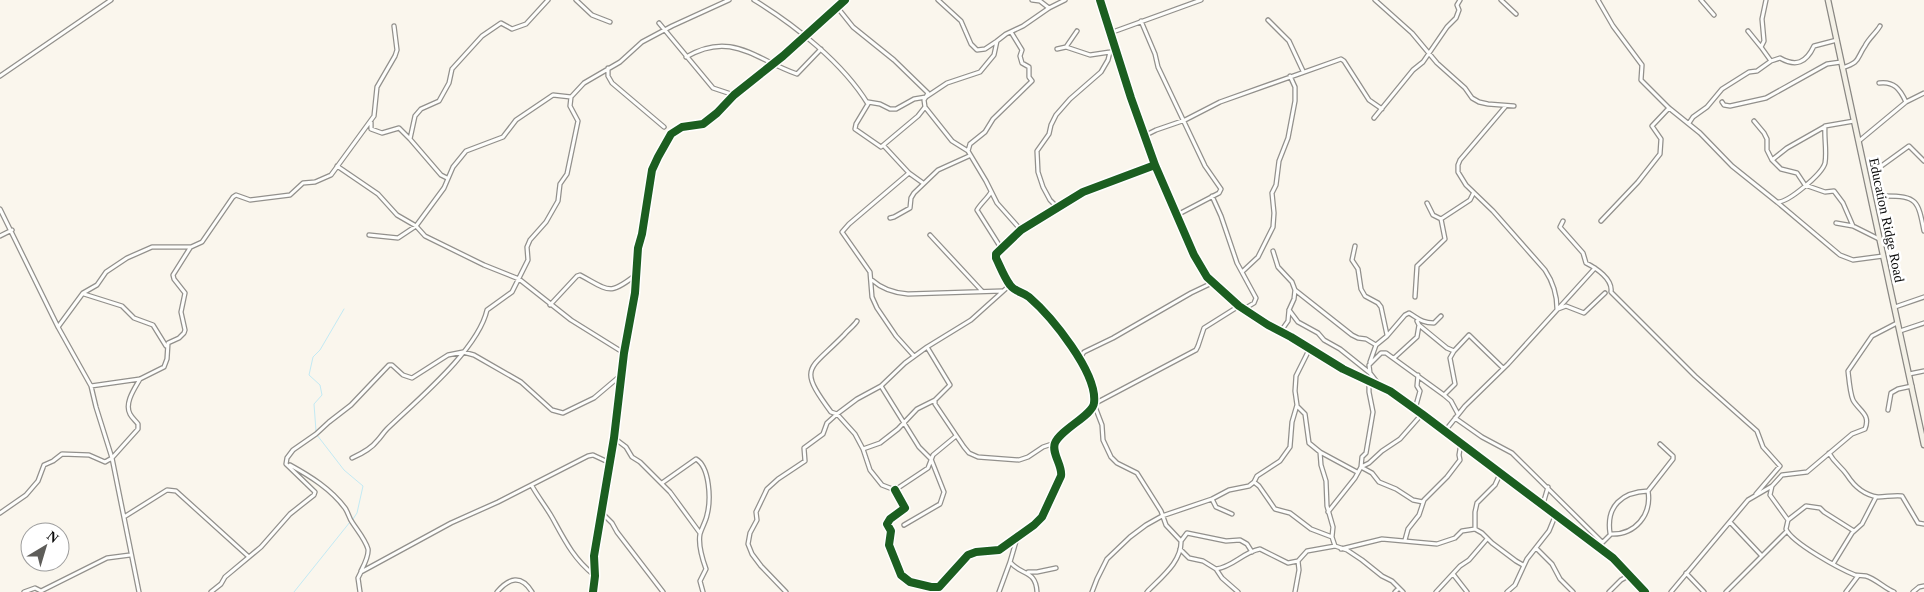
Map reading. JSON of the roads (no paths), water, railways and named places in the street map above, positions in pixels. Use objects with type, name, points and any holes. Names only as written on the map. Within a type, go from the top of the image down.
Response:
[{"type":"main road","name":"Education Ridge Road","points":[[1828,0],[1924,446]]},
{"type":"street","points":[[0,76],[111,0]]},
{"type":"street","points":[[410,139],[415,116],[421,109],[439,101],[450,84],[452,69],[482,36],[501,23],[512,29],[526,24],[548,0]]},
{"type":"street","points":[[576,0],[592,15],[610,22]]},
{"type":"street","points":[[352,458],[362,454],[376,443],[386,429],[417,402],[463,352],[485,321],[487,310],[512,292],[528,260],[527,247],[530,240],[546,222],[558,201],[560,184],[567,174],[578,121],[570,106],[571,96],[584,83],[624,59],[642,42],[689,17],[729,0]]},
{"type":"street","points":[[754,0],[821,49],[840,69],[867,102],[868,107],[856,124],[855,129],[878,146],[884,146],[918,116],[925,107]]},
{"type":"street","points":[[938,0],[961,21],[971,44],[977,50],[985,50],[997,40],[1024,26],[1049,8],[1065,0]]},
{"type":"street","points":[[1032,0],[1040,1],[1049,8]]},
{"type":"street","points":[[1100,0],[1155,165],[1197,261],[1212,283],[1239,306],[1268,325],[1343,369],[1382,389],[1390,391],[1598,546],[1645,592]]},
{"type":"street","points":[[1110,33],[1201,0]]},
{"type":"street","points":[[1375,0],[1409,30],[1428,53],[1465,88],[1472,98],[1479,102],[1505,107],[1514,106]]},
{"type":"street","points":[[1374,118],[1412,70],[1423,62],[1456,18],[1459,10],[1457,5],[1460,0]]},
{"type":"street","points":[[1501,0],[1516,14]]},
{"type":"street","points":[[1598,0],[1613,26],[1642,65],[1641,80],[1669,108],[1689,123],[1732,166],[1840,255],[1853,260],[1883,256]]},
{"type":"street","points":[[1701,0],[1714,15]]},
{"type":"street","points":[[1761,48],[1764,41],[1762,19],[1766,0]]},
{"type":"street","points":[[593,592],[595,576],[594,556],[608,462],[614,438],[620,376],[637,274],[638,248],[652,170],[672,134],[682,128],[703,124],[717,113],[734,95],[774,64],[842,1]]},
{"type":"street","points":[[837,7],[854,27],[890,56],[928,93],[924,100],[925,107],[952,141],[968,154],[980,171],[997,203],[1021,230]]},
{"type":"street","points":[[1268,20],[1289,41],[1303,71]]},
{"type":"street","points":[[1141,21],[1155,54],[1158,67],[1185,120],[1205,166],[1221,190],[1221,192],[1177,215]]},
{"type":"street","points":[[659,23],[713,88],[734,95]]},
{"type":"street","points":[[166,346],[169,342],[183,336],[185,330],[181,312],[185,293],[174,279],[174,271],[191,248],[206,238],[236,195],[250,200],[290,195],[303,183],[315,182],[331,176],[371,122],[376,112],[377,87],[397,50],[394,26]]},
{"type":"street","points":[[1842,68],[1851,65],[1861,57],[1865,45],[1880,26]]},
{"type":"street","points":[[1066,47],[1077,31]]},
{"type":"street","points":[[1748,31],[1771,61]]},
{"type":"street","points":[[968,154],[970,144],[985,132],[993,120],[1032,81],[1029,67],[1022,63],[1020,56],[1022,50],[1011,32]]},
{"type":"street","points":[[867,102],[896,109],[914,99],[926,97],[947,83],[980,72],[994,55],[997,40]]},
{"type":"street","points":[[1689,123],[1722,90],[1749,72],[1757,71],[1771,61],[1780,58],[1788,63],[1799,62],[1806,58],[1814,46],[1837,40]]},
{"type":"street","points":[[686,57],[724,44],[740,48],[797,74],[821,49]]},
{"type":"street","points":[[1057,49],[1066,47],[1090,55],[1116,51]]},
{"type":"street","points":[[1057,208],[1050,200],[1038,172],[1037,152],[1049,134],[1056,115],[1070,99],[1101,72],[1110,52]]},
{"type":"street","points":[[1144,136],[1185,120],[1220,102],[1341,59],[1344,60],[1369,100],[1382,109]]},
{"type":"street","points":[[1722,102],[1726,106],[1730,106],[1766,98],[1827,64],[1841,62]]},
{"type":"street","points":[[608,68],[608,76],[612,83],[664,127]]},
{"type":"street","points":[[1242,272],[1258,257],[1273,227],[1272,193],[1276,185],[1280,161],[1288,138],[1296,101],[1295,87],[1290,76]]},
{"type":"street","points":[[1879,83],[1890,83],[1895,86],[1906,102]]},
{"type":"street","points":[[1859,141],[1906,102],[1924,93]]},
{"type":"street","points":[[369,235],[398,238],[416,226],[444,188],[446,178],[466,151],[503,138],[516,120],[553,95],[571,96]]},
{"type":"street","points":[[1505,107],[1458,165],[1460,175],[1473,194],[1493,211],[1545,270],[1555,290],[1557,309]]},
{"type":"street","points":[[1601,221],[1638,182],[1660,154],[1661,139],[1652,126],[1669,108]]},
{"type":"street","points":[[1754,121],[1764,133],[1772,160],[1781,169],[1797,173],[1805,185],[1818,190],[1836,193],[1848,213],[1853,226]]},
{"type":"street","points":[[1772,160],[1787,148],[1825,126],[1854,121]]},
{"type":"street","points":[[371,122],[371,129],[382,133],[399,128],[441,175],[446,178]]},
{"type":"street","points":[[1776,202],[1786,200],[1805,185],[1825,163],[1825,126]]},
{"type":"street","points":[[884,146],[909,173],[923,183]]},
{"type":"street","points":[[1880,167],[1909,146],[1924,161]]},
{"type":"street","points":[[890,218],[910,208],[911,198],[923,183],[938,170],[968,154]]},
{"type":"street","points":[[1155,165],[1084,192],[1021,230],[997,251],[996,258],[1014,290],[1028,296],[1051,320],[1080,358],[1091,385],[1094,404],[1102,425],[1103,440],[1111,457],[1117,463],[1137,473],[1161,511],[1166,525],[1181,541]]},
{"type":"street","points":[[337,166],[378,194],[398,215],[416,226],[425,236],[451,250],[519,279],[571,320],[624,353]]},
{"type":"street","points":[[909,173],[842,232],[870,272],[872,296],[877,308],[896,336],[914,356]]},
{"type":"street","points":[[991,191],[988,198],[980,204],[977,210],[1001,248]]},
{"type":"street","points":[[1441,219],[1470,200],[1473,194]]},
{"type":"street","points":[[1212,196],[1237,263],[1256,300],[1244,309]]},
{"type":"street","points":[[1885,196],[1904,196],[1913,200],[1918,208],[1924,231]]},
{"type":"street","points":[[1470,200],[1480,200]]},
{"type":"street","points":[[1427,203],[1433,215],[1441,219]]},
{"type":"street","points":[[0,209],[12,230],[58,327],[91,386],[112,458],[130,555],[139,592]]},
{"type":"street","points":[[1415,297],[1417,266],[1445,238],[1441,219]]},
{"type":"street","points":[[1563,221],[1560,228],[1583,252],[1586,263],[1595,268],[1610,283],[1612,292],[1627,309],[1656,335],[1696,376],[1757,431],[1763,447],[1780,466],[1671,592]]},
{"type":"street","points":[[1836,223],[1853,226],[1880,239]]},
{"type":"street","points":[[0,236],[12,230]]},
{"type":"street","points":[[930,235],[982,291]]},
{"type":"street","points":[[1355,246],[1352,260],[1358,269],[1361,289],[1365,296],[1378,303],[1381,307],[1387,336]]},
{"type":"street","points":[[58,327],[83,294],[97,285],[106,272],[127,258],[152,247],[191,248]]},
{"type":"street","points":[[1273,251],[1278,267],[1292,282],[1295,290],[1288,320],[1281,331]]},
{"type":"street","points":[[1445,431],[1458,414],[1595,268]]},
{"type":"street","points":[[550,304],[576,276],[580,275],[607,290],[618,288],[637,274]]},
{"type":"street","points":[[872,280],[894,292],[908,294],[1003,291]]},
{"type":"street","points":[[1080,358],[1084,352],[1212,283]]},
{"type":"street","points":[[786,592],[752,554],[748,544],[750,533],[757,520],[756,512],[767,490],[778,479],[805,461],[804,448],[823,434],[827,423],[837,414],[857,399],[881,386],[914,356],[971,320],[1010,285]]},
{"type":"street","points":[[1295,290],[1352,334],[1376,345]]},
{"type":"street","points":[[1557,309],[1566,306],[1584,314],[1605,293]]},
{"type":"street","points":[[83,294],[122,306],[134,318],[153,325],[166,346],[167,359],[164,367],[140,379],[91,386]]},
{"type":"street","points":[[1895,307],[1924,297]]},
{"type":"street","points":[[936,400],[935,404],[969,452],[978,457],[1019,460],[1028,457],[1043,447],[1055,443],[1074,422],[1088,414],[1094,404],[1196,350],[1204,328],[1239,306]]},
{"type":"street","points":[[1289,310],[1298,322],[1318,333],[1324,340],[1340,349],[1370,374],[1382,389]]},
{"type":"street","points":[[1370,374],[1369,365],[1376,345],[1409,313],[1419,325],[1446,348],[1454,351]]},
{"type":"street","points":[[1416,320],[1434,323],[1441,316]]},
{"type":"street","points":[[857,321],[828,351],[814,362],[809,373],[818,394],[831,412],[837,414],[855,434],[874,475],[882,485],[894,490],[905,508],[890,519],[888,524],[891,531],[889,545],[901,575],[910,582],[936,587],[942,585],[968,555],[976,552],[998,550],[1042,517],[1061,476],[1062,470],[1054,448],[1055,443]]},
{"type":"street","points":[[1754,496],[1772,486],[1786,473],[1807,472],[1852,434],[1862,432],[1866,425],[1864,412],[1853,400],[1848,373],[1849,369],[1872,336],[1898,323]]},
{"type":"street","points":[[1900,331],[1924,323]]},
{"type":"street","points":[[1394,358],[1417,337],[1419,325]]},
{"type":"street","points":[[1444,395],[1455,384],[1450,358],[1469,335],[1503,368]]},
{"type":"street","points":[[863,450],[880,443],[917,409],[936,400],[950,385],[927,347]]},
{"type":"street","points":[[1092,592],[1107,559],[1136,532],[1162,516],[1212,499],[1229,490],[1242,488],[1254,482],[1257,476],[1280,462],[1290,447],[1292,422],[1297,406],[1296,376],[1310,348]]},
{"type":"street","points":[[211,592],[221,584],[225,577],[268,540],[290,514],[314,495],[310,486],[286,464],[286,458],[293,450],[351,405],[389,365],[392,364],[403,375],[412,378],[443,357],[463,352],[474,355],[521,382],[552,410],[563,413],[594,398],[620,376]]},
{"type":"street","points":[[1369,365],[1381,353],[1386,353],[1444,395],[1451,401],[1458,414]]},
{"type":"street","points":[[1909,374],[1924,371]]},
{"type":"street","points":[[1415,409],[1420,391],[1417,386],[1418,375]]},
{"type":"street","points":[[0,513],[26,495],[38,481],[44,465],[62,454],[89,455],[105,462],[112,458],[138,429],[138,424],[130,415],[128,407],[132,393],[140,379]]},
{"type":"street","points":[[1361,467],[1362,457],[1366,453],[1373,412],[1369,382]]},
{"type":"street","points":[[881,386],[919,447],[931,459],[944,492],[940,504],[904,525]]},
{"type":"street","points":[[1888,410],[1891,393],[1898,389],[1912,386]]},
{"type":"street","points":[[1297,406],[1305,414],[1309,442],[1320,452],[1357,472]]},
{"type":"street","points":[[1328,512],[1361,467],[1400,439],[1422,414]]},
{"type":"street","points":[[1455,418],[1482,437],[1508,450],[1602,542]]},
{"type":"street","points":[[894,490],[928,468],[933,455],[956,436]]},
{"type":"street","points":[[614,438],[626,447],[632,457],[662,483],[700,534]]},
{"type":"street","points":[[1405,540],[1408,529],[1419,515],[1423,502],[1460,460],[1461,443]]},
{"type":"street","points":[[1598,546],[1610,534],[1632,530],[1642,520],[1649,506],[1648,491],[1673,459],[1673,456],[1660,444]]},
{"type":"street","points":[[1320,452],[1321,465],[1326,482],[1328,512],[1335,546]]},
{"type":"street","points":[[1829,453],[1853,485],[1876,497],[1902,496],[1918,523],[1924,524]]},
{"type":"street","points":[[361,572],[451,523],[532,486],[588,456],[593,455],[608,462]]},
{"type":"street","points":[[662,483],[696,459],[700,461],[706,474],[709,483],[709,507],[700,534],[700,548],[706,568],[700,581],[703,592]]},
{"type":"street","points":[[286,464],[307,474],[347,510],[351,521],[357,528],[368,550],[358,578],[360,592]]},
{"type":"street","points":[[1361,467],[1372,473],[1379,482],[1396,489],[1413,500],[1423,502]]},
{"type":"street","points":[[1475,529],[1477,503],[1496,485],[1501,472]]},
{"type":"street","points":[[1254,482],[1259,486],[1275,510],[1290,514],[1310,529],[1332,537]]},
{"type":"street","points":[[532,486],[568,548],[595,576]]},
{"type":"street","points":[[1772,486],[1770,495],[1788,520]]},
{"type":"street","points":[[1543,504],[1548,488]]},
{"type":"street","points":[[124,517],[167,490],[176,491],[249,557]]},
{"type":"street","points":[[1610,534],[1610,516],[1620,500],[1629,494],[1648,491]]},
{"type":"street","points":[[1833,564],[1854,531],[1862,524],[1876,497]]},
{"type":"street","points":[[1212,499],[1216,507],[1232,514]]},
{"type":"street","points":[[1726,592],[1786,532],[1788,520],[1806,506],[1820,508],[1854,531]]},
{"type":"street","points":[[601,512],[612,523],[663,592]]},
{"type":"street","points":[[1507,592],[1515,585],[1524,565],[1549,531],[1556,514]]},
{"type":"street","points":[[1730,522],[1761,555]]},
{"type":"street","points":[[1341,549],[1378,539],[1437,544],[1455,538],[1462,531],[1475,529],[1516,562],[1524,565]]},
{"type":"street","points":[[1786,532],[1833,564],[1858,576],[1869,577],[1894,592]]},
{"type":"street","points":[[1147,592],[1168,572],[1180,549],[1181,541],[1187,534],[1192,533],[1220,540],[1240,540],[1247,544],[1252,552]]},
{"type":"street","points":[[999,592],[1017,537]]},
{"type":"street","points":[[1436,592],[1469,560],[1487,539]]},
{"type":"street","points":[[1216,569],[1225,568],[1252,552],[1260,550],[1288,563],[1298,561],[1307,551],[1335,546],[1347,550],[1362,560],[1382,576],[1392,581],[1403,592]]},
{"type":"street","points":[[1536,548],[1552,564],[1560,579],[1573,592]]},
{"type":"street","points":[[1180,549],[1189,558],[1203,561],[1216,569],[1222,578],[1238,592]]},
{"type":"street","points":[[24,592],[35,588],[41,591],[107,558],[130,555]]},
{"type":"street","points":[[1295,592],[1299,570],[1298,561]]},
{"type":"street","points":[[1010,562],[1020,571],[1037,572],[1056,568]]},
{"type":"street","points":[[1028,572],[1034,578],[1038,592]]},
{"type":"street","points":[[1686,573],[1704,592]]},
{"type":"street","points":[[1453,574],[1467,592]]},
{"type":"street","points":[[1609,592],[1621,580],[1630,576]]},
{"type":"street","points":[[1846,592],[1858,576]]},
{"type":"street","points":[[497,592],[504,584],[516,580],[522,581],[532,592]]},
{"type":"street","points":[[1913,592],[1918,587],[1924,586]]},
{"type":"street","points":[[936,587],[939,592]]},
{"type":"street","points":[[1395,592],[1399,588]]},
{"type":"waterway","points":[[316,431],[314,404],[322,395],[320,385],[309,375],[313,357],[320,350],[344,309]]},
{"type":"waterway","points":[[317,435],[344,470],[363,486],[357,513],[353,519]]},
{"type":"waterway","points":[[294,592],[350,522]]}]
